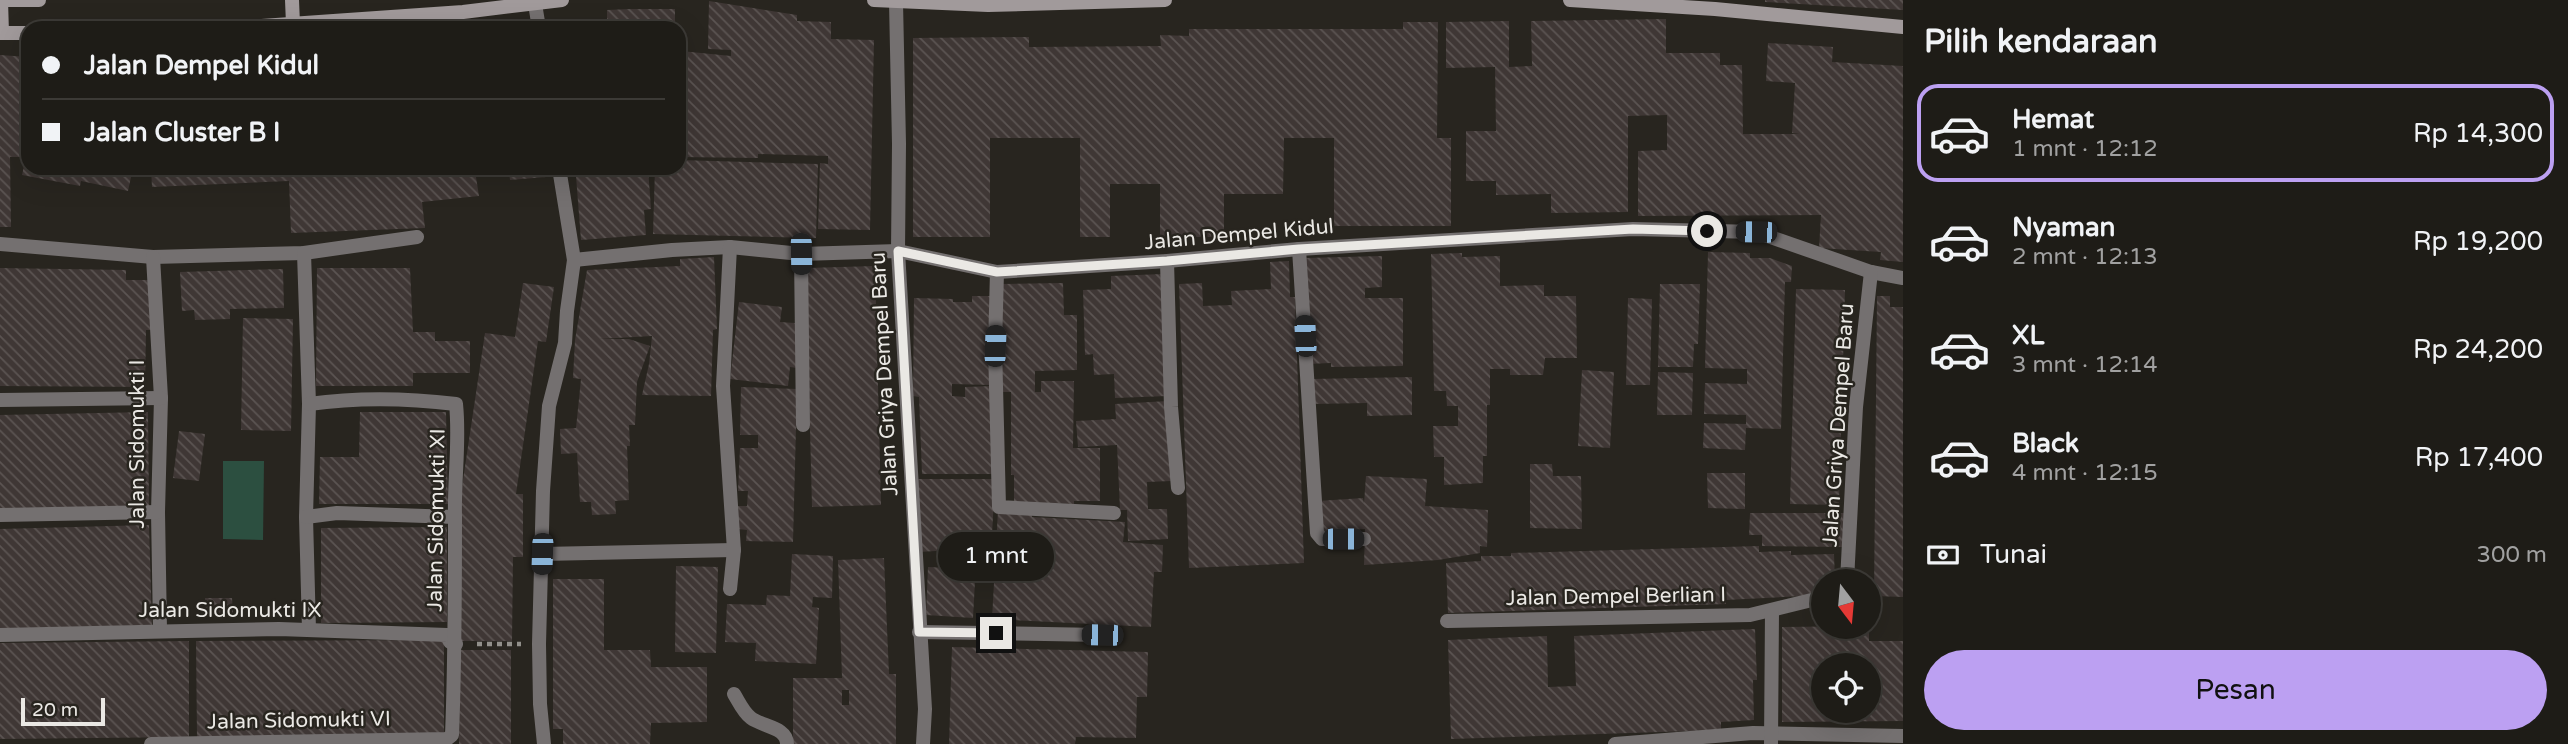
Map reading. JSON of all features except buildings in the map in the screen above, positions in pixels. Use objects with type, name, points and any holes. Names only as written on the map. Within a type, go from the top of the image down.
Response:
[{"type":"street","points":[[21,33],[1,33],[0,0],[39,0]]},
{"type":"street","points":[[292,0],[293,21]]},
{"type":"street","points":[[321,21],[459,6],[535,4],[562,0]]},
{"type":"street","points":[[874,0],[988,5],[1165,0]]},
{"type":"street","points":[[1570,0],[1714,5],[1903,27]]},
{"type":"street","name":"Jalan Griya Dempel Baru","points":[[896,2],[898,251],[925,709],[923,744]]},
{"type":"street","points":[[535,4],[538,21]]},
{"type":"street","points":[[544,744],[539,644],[549,406],[565,343],[574,260],[560,175]]},
{"type":"street","name":"Jalan Dempel Kidul","points":[[574,260],[730,247],[801,254],[898,251],[997,272],[1299,249],[1633,229],[1756,232],[1871,272],[1903,278]]},
{"type":"street","points":[[0,244],[153,257],[304,253],[417,237]]},
{"type":"street","points":[[730,247],[723,386],[734,551],[730,589]]},
{"type":"street","points":[[1299,249],[1317,533],[1322,539],[1364,539]]},
{"type":"street","points":[[304,253],[309,404],[306,517],[309,630]]},
{"type":"street","points":[[801,254],[803,425]]},
{"type":"street","name":"Jalan Sidomukti I","points":[[153,257],[161,398],[158,512],[160,630]]},
{"type":"street","points":[[1167,261],[1171,407],[1178,488]]},
{"type":"street","points":[[997,272],[995,346],[999,507],[1114,513]]},
{"type":"street","name":"Jalan Griya Dempel Baru","points":[[1848,569],[1856,407],[1871,272]]},
{"type":"street","points":[[0,400],[161,398]]},
{"type":"street","name":"Jalan Sidomukti XI","points":[[309,404],[335,400],[412,399],[456,404],[459,433],[455,517],[456,644],[452,735],[447,739]]},
{"type":"street","points":[[0,515],[158,512]]},
{"type":"street","points":[[306,517],[337,513],[455,517]]},
{"type":"street","points":[[542,554],[734,551]]},
{"type":"street","points":[[1771,738],[1779,609],[1811,600]]},
{"type":"street","name":"Jalan Dempel Berlian I","points":[[1447,621],[1749,615],[1779,609]]},
{"type":"street","name":"Jalan Sidomukti IX","points":[[0,635],[160,630],[309,630],[447,635],[450,642],[456,644]]},
{"type":"street","points":[[919,632],[1102,635]]},
{"type":"street","points":[[734,694],[747,714],[754,720],[782,732],[787,744]]},
{"type":"street","points":[[1615,744],[1903,736]]},
{"type":"street","name":"Jalan Sidomukti VI","points":[[151,744],[447,739]]},
{"type":"path","points":[[456,644],[539,644]]},
{"type":"green space","points":[[223,461],[264,461],[263,540],[223,539]]},
{"type":"route","points":[[996,633],[919,632],[898,251],[997,272],[1299,249],[1633,229],[1707,231]]}]
